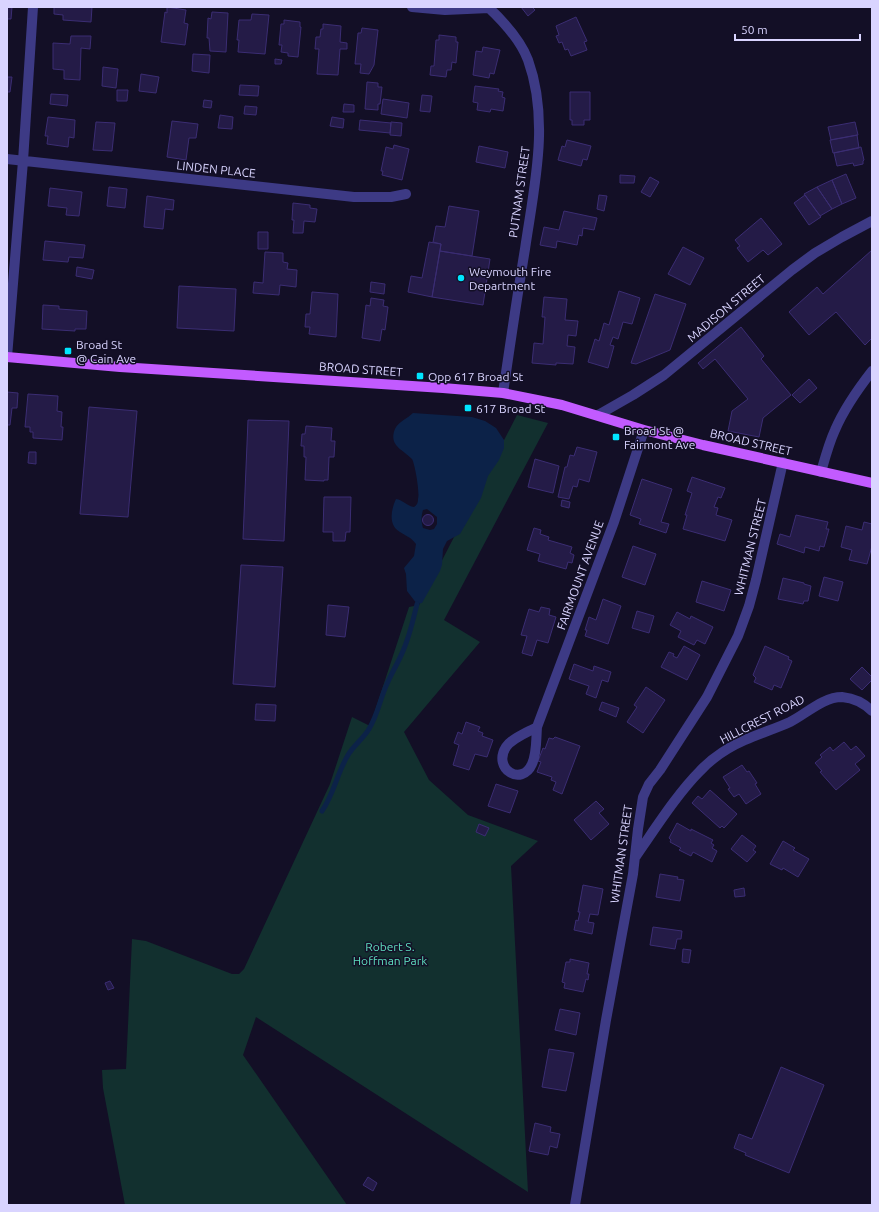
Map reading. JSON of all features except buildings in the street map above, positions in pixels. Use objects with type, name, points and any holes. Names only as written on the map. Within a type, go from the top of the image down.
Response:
[{"type":"main road","name":"BROAD STREET","points":[[7,357],[120,367],[436,387],[503,393],[539,400],[598,415],[644,430],[702,445],[872,482]]},
{"type":"street","points":[[7,357],[23,161],[33,7]]},
{"type":"street","points":[[412,7],[445,10],[489,8]]},
{"type":"street","name":"PUTNAM STREET","points":[[489,8],[518,40],[527,59],[535,86],[539,138],[532,201],[503,393]]},
{"type":"street","name":"LINDEN PLACE","points":[[7,159],[354,197],[391,197],[406,194]]},
{"type":"street","name":"MADISON STREET","points":[[598,415],[664,375],[792,270],[842,237],[872,221]]},
{"type":"street","points":[[821,472],[834,432],[841,416],[872,371]]},
{"type":"street","name":"FAIRMOUNT AVENUE","points":[[537,727],[513,741],[506,747],[502,762],[506,769],[513,774],[521,775],[528,771],[532,765],[535,756],[537,727],[614,522],[644,430]]},
{"type":"street","name":"WHITMAN STREET","points":[[575,1205],[635,858],[643,797],[649,784],[660,770],[707,697],[722,669],[743,621],[756,580],[783,462]]},
{"type":"street","name":"HILLCREST ROAD","points":[[635,858],[700,770],[729,749],[744,740],[787,723],[830,700],[841,697],[850,698],[860,702],[872,711]]},
{"type":"green space","name":"Robert S. Hoffman Park","points":[[517,415],[548,423],[444,620],[480,642],[404,732],[429,780],[468,815],[538,841],[511,866],[528,1192],[256,1017],[243,1055],[347,1205],[125,1205],[103,1088],[102,1070],[126,1069],[132,939],[146,941],[232,974],[239,974],[244,969],[330,784],[352,717],[370,726],[409,607],[419,605]]},
{"type":"water","points":[[413,413],[472,417],[485,421],[496,428],[504,440],[504,448],[499,460],[488,476],[481,498],[460,534],[447,541],[443,549],[440,571],[422,603],[417,604],[407,591],[406,574],[404,568],[414,556],[416,544],[396,529],[392,521],[392,512],[396,499],[414,507],[418,502],[418,485],[412,459],[395,444],[393,435],[396,427]],"holes":[[[427,509],[437,517],[437,524],[434,529],[430,530],[423,528],[423,510]]]},
{"type":"waterway","points":[[322,811],[330,798],[348,755],[367,733],[372,724],[386,686],[405,645],[417,604]]},
{"type":"place","name":"Weymouth Fire Department","points":[[461,278]]},
{"type":"place","name":"Broad St @ Cain Ave","points":[[68,351]]},
{"type":"place","name":"Opp 617 Broad St","points":[[420,376]]},
{"type":"place","name":"617 Broad St","points":[[468,408]]},
{"type":"place","name":"Broad St @ Fairmont Ave","points":[[616,437]]}]
